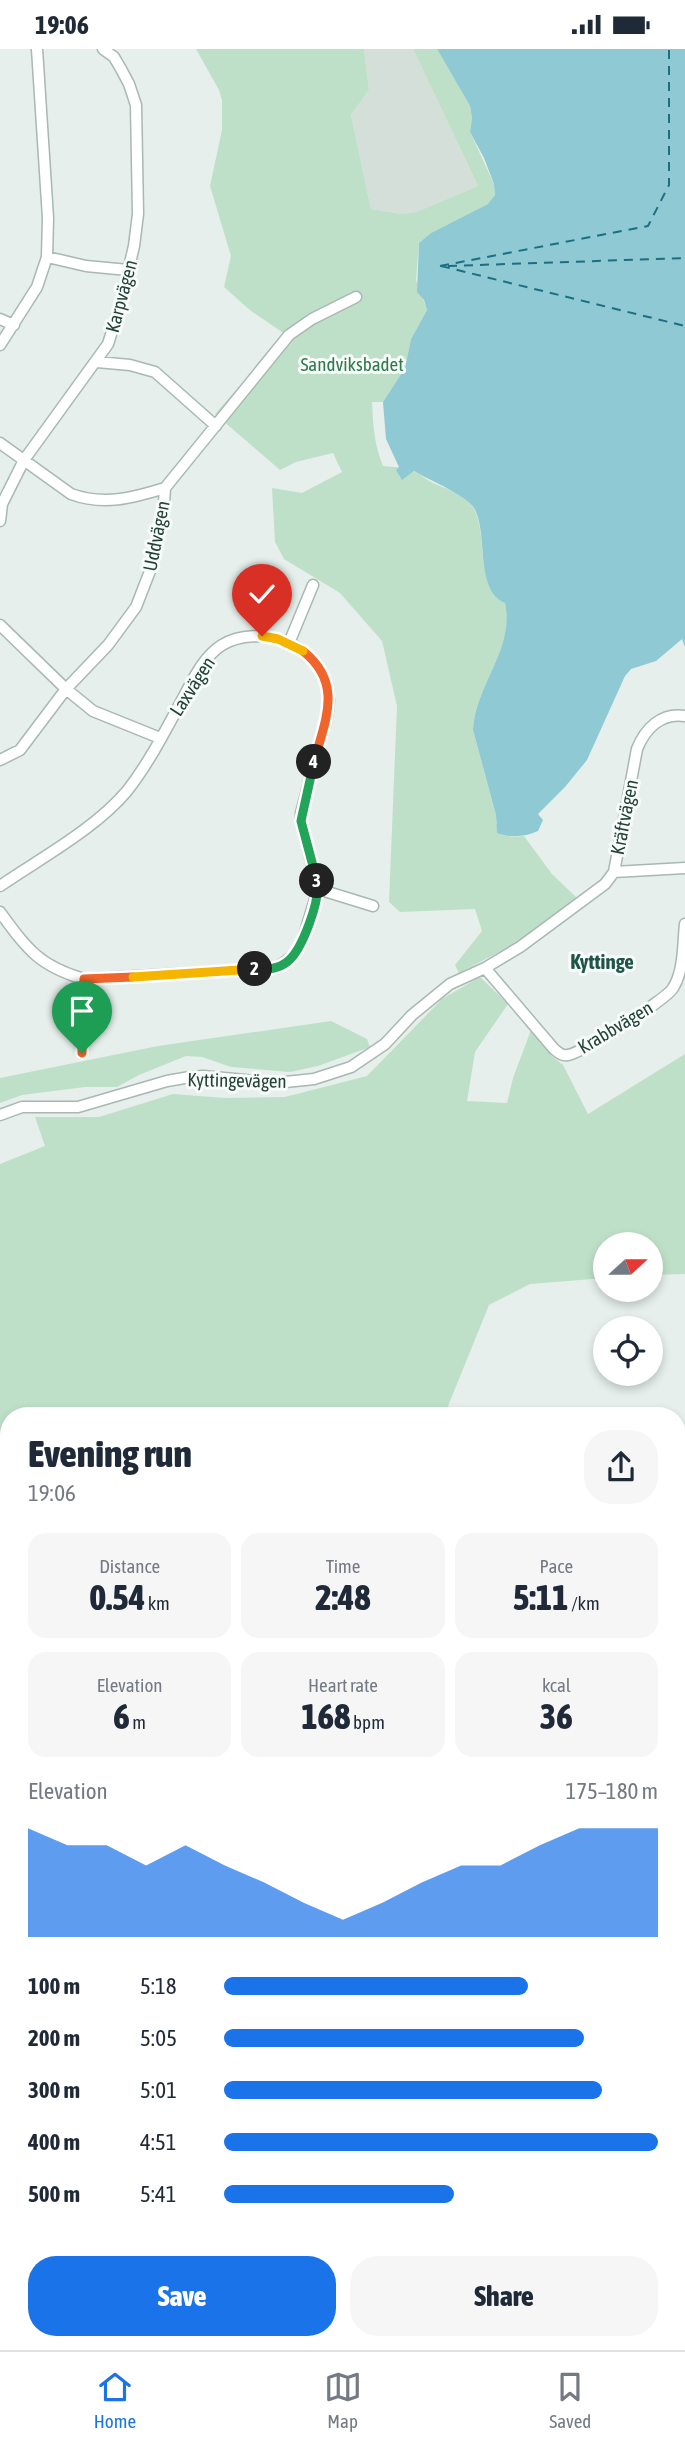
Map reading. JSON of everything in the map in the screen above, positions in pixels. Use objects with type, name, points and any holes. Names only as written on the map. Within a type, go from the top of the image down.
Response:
[{"type":"street","points":[[0,345],[37,288],[47,257],[48,218],[37,49]]},
{"type":"street","name":"Karpvägen","points":[[0,521],[2,504],[24,460],[97,362],[113,334],[134,246],[138,214],[136,105],[129,84],[107,50]]},
{"type":"street","points":[[47,257],[128,270]]},
{"type":"street","name":"Uddvägen","points":[[0,760],[20,750],[66,689],[108,645],[141,599],[163,518],[165,488],[289,335],[312,319],[356,297]]},
{"type":"street","points":[[0,319],[14,325]]},
{"type":"street","points":[[97,362],[130,365],[155,372],[216,426]]},
{"type":"street","points":[[0,443],[71,494],[95,501],[129,499],[165,488]]},
{"type":"street","points":[[289,643],[313,585]]},
{"type":"street","points":[[0,625],[66,689],[93,711],[160,738]]},
{"type":"street","name":"Laxvägen","points":[[0,886],[113,805],[140,772],[203,663],[223,645],[233,640],[262,636],[289,643],[314,660],[322,672],[329,697],[324,730],[301,813],[303,834],[318,889]]},
{"type":"street","name":"Kräftvägen","points":[[485,968],[520,947],[605,884],[614,871],[637,749],[642,738],[650,728],[667,716],[685,716]]},
{"type":"street","points":[[614,871],[685,868]]},
{"type":"street","points":[[0,912],[29,950],[43,962],[60,972],[84,979],[277,968],[287,963],[298,947],[318,889],[373,906]]},
{"type":"street","name":"Krabbvägen","points":[[485,968],[554,1049],[567,1056],[590,1045],[673,989],[680,966],[685,924]]},
{"type":"street","name":"Kyttingevägen","points":[[0,1115],[22,1107],[78,1107],[190,1077],[276,1083],[332,1075],[370,1057],[412,1015],[450,984],[485,968]]},
{"type":"street","points":[[82,1053],[84,979]]},
{"type":"shaded area","points":[[364,49],[413,49],[478,186],[416,212],[402,214],[371,209],[351,115],[369,90]]},
{"type":"green space","name":"Sandviksbadet","points":[[196,49],[364,49],[369,90],[351,115],[371,209],[402,214],[416,212],[478,186],[413,49],[437,49],[470,106],[470,132],[494,184],[495,195],[489,204],[431,233],[419,243],[416,280],[427,310],[411,339],[405,368],[383,402],[372,402],[374,427],[383,466],[415,472],[461,496],[474,509],[481,533],[489,586],[505,603],[507,620],[500,652],[475,714],[473,730],[496,815],[496,824],[511,837],[524,836],[552,874],[578,899],[524,939],[459,973],[455,965],[482,931],[475,909],[400,912],[389,902],[397,706],[382,641],[340,593],[284,559],[275,542],[272,488],[302,493],[342,472],[333,453],[296,462],[280,470],[215,414],[285,334],[251,311],[224,287],[231,256],[210,186],[222,130],[222,100]]},
{"type":"green space","points":[[480,977],[508,1004],[475,1052],[467,1101],[507,1103],[513,1078],[531,1030],[563,1065],[588,1114],[685,1054],[685,1274],[663,1275],[663,1232],[593,1232],[593,1279],[530,1284],[489,1305],[448,1407],[0,1407],[0,1164],[45,1146],[35,1117],[99,1117],[173,1094],[225,1098],[285,1097],[367,1076],[442,999]]},
{"type":"green space","points":[[331,1021],[367,1039],[370,1047],[318,1066],[290,1072],[231,1067],[202,1057],[186,1056],[117,1087],[85,1087],[22,1095],[0,1103],[0,1078],[158,1046]]},
{"type":"water","points":[[437,49],[685,49],[685,647],[682,639],[656,661],[631,669],[625,676],[587,760],[538,814],[543,820],[538,831],[528,835],[508,836],[497,833],[496,815],[473,730],[475,714],[500,652],[507,620],[505,603],[495,596],[489,586],[478,519],[470,503],[414,471],[402,480],[386,439],[383,402],[405,368],[411,339],[427,310],[424,300],[417,292],[419,243],[431,233],[488,204],[495,195],[494,184],[484,158],[470,132],[470,106]]},
{"type":"ferry route","points":[[440,266],[648,226],[669,185],[669,49]]},
{"type":"ferry route","points":[[448,266],[685,258]]},
{"type":"ferry route","points":[[441,266],[685,326]]},
{"type":"district","name":"Kyttinge","points":[[602,961]]},
{"type":"route","points":[[82,1053],[84,979],[277,968],[287,963],[303,939],[318,889],[303,834],[301,813],[324,730],[329,697],[322,672],[314,660],[289,643],[262,636]]}]
